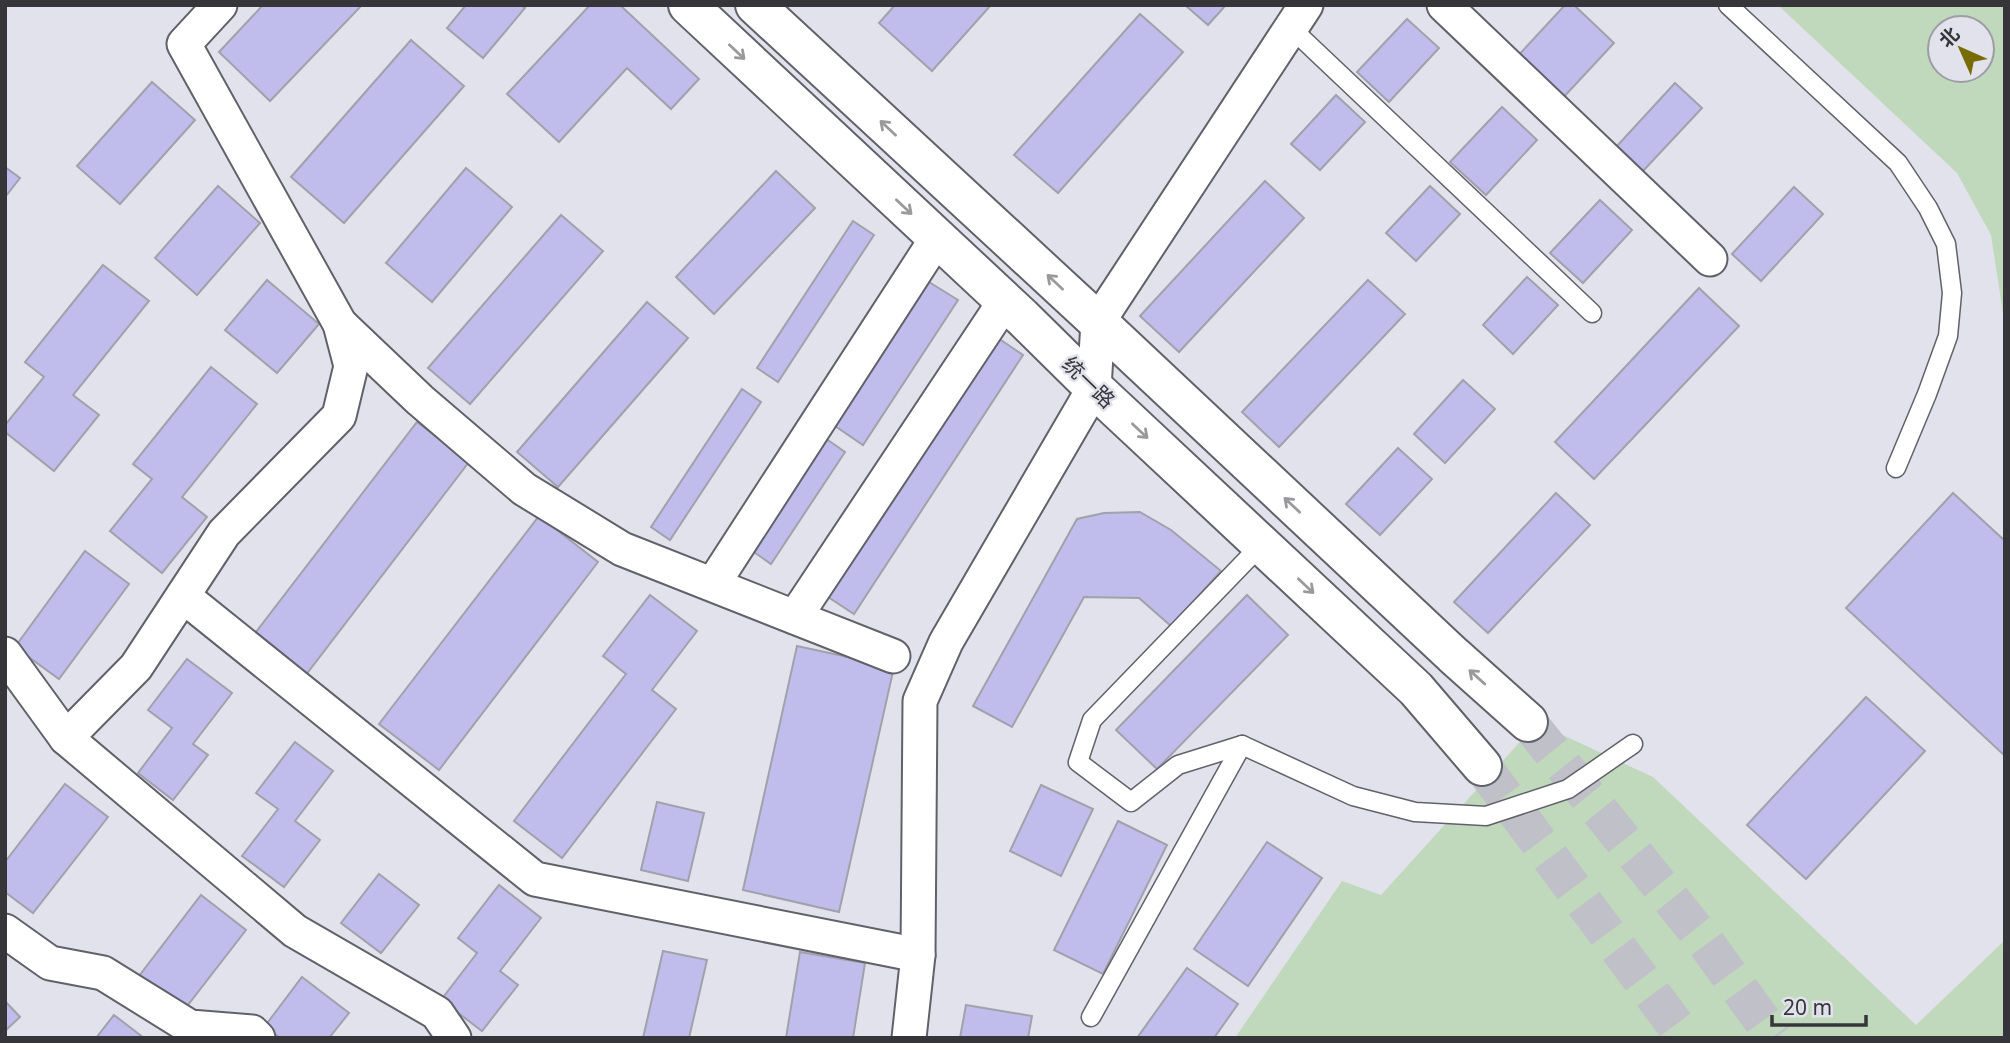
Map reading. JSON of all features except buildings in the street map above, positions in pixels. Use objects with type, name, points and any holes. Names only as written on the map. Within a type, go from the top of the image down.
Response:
[{"type":"main road","name":"统一路","points":[[688,5],[1416,689],[1482,766]]},
{"type":"main road","points":[[755,5],[1098,322],[1442,646],[1528,722]]},
{"type":"street","points":[[66,738],[136,667],[224,533],[339,416],[351,366],[340,324],[184,44],[220,5]]},
{"type":"street","points":[[1444,5],[1710,259]]},
{"type":"street","points":[[909,1038],[918,955],[920,701],[946,642],[1094,388],[1098,322],[1298,17]]},
{"type":"street","points":[[713,584],[937,238]]},
{"type":"street","points":[[795,617],[1005,300]]},
{"type":"street","points":[[340,324],[420,400],[524,489],[622,549],[894,656]]},
{"type":"street","points":[[183,596],[535,879],[918,955]]},
{"type":"street","points":[[5,653],[66,738],[295,931],[437,1013],[454,1038]]},
{"type":"street","points":[[5,931],[50,963],[103,973],[190,1027],[252,1032],[258,1038]]},
{"type":"lane","points":[[1728,5],[1898,163],[1928,208],[1946,244],[1952,293],[1948,336],[1896,468]]},
{"type":"lane","points":[[1298,17],[1592,313]]},
{"type":"lane","points":[[1262,544],[1092,720],[1078,762],[1131,802],[1178,765],[1242,745],[1353,796],[1415,812],[1486,816],[1568,789],[1633,744]]},
{"type":"lane","points":[[1091,1017],[1242,745]]},
{"type":"green space","points":[[1778,5],[2005,5],[2005,326],[1991,235],[1957,173]]},
{"type":"green space","points":[[1537,723],[1653,777],[1916,1025],[2005,940],[2005,1038],[1235,1038],[1342,881],[1381,895]]},
{"type":"tunnel","points":[[1528,722],[1703,939],[1775,1038]]},
{"type":"tunnel","points":[[1482,766],[1685,1038]]}]
